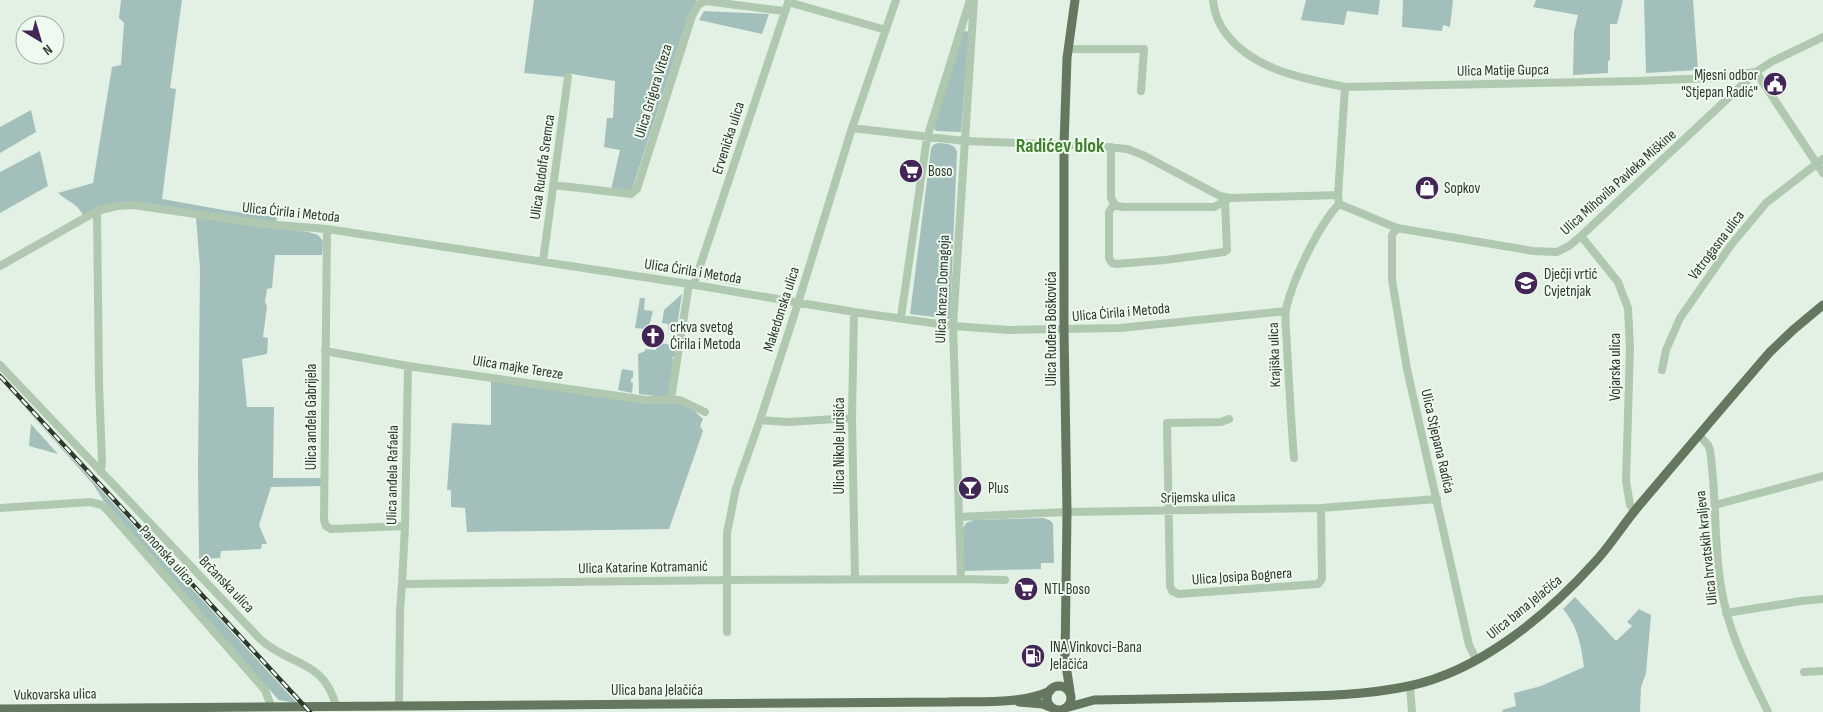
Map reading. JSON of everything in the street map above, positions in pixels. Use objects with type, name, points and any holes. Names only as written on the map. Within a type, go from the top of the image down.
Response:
[{"type":"main road","name":"Ulica Ruđera Boškovića","points":[[1071,693],[1065,659],[1067,512],[1064,330],[1064,101],[1068,49],[1076,0]]},
{"type":"main road","name":"Ulica bana Jelačića","points":[[270,706],[290,709],[304,706],[1009,701],[1043,704],[1057,711],[1094,700],[1315,696],[1376,692],[1410,686],[1440,676],[1502,645],[1555,603],[1596,562],[1635,511],[1770,352],[1823,305]]},
{"type":"main road","name":"Ulica Ruđera Boškovića","points":[[1051,690],[1065,659]]},
{"type":"main road","name":"Ulica bana Jelačića","points":[[1009,701],[1036,696],[1064,686],[1071,693],[1094,700]]},
{"type":"main road","points":[[1050,706],[1047,699],[1051,690]]},
{"type":"main road","points":[[1064,710],[1072,699],[1071,693]]},
{"type":"main road","name":"Vukovarska ulica","points":[[0,709],[110,710],[270,706]]},
{"type":"street","name":"Makedonska ulica","points":[[727,632],[727,533],[736,488],[798,303],[852,128],[896,0]]},
{"type":"street","name":"Ulica kneza Domagoja","points":[[901,318],[927,138],[970,0]]},
{"type":"street","name":"Ulica kneza Domagoja","points":[[961,579],[953,326],[974,0]]},
{"type":"street","name":"Ulica Matije Gupca","points":[[1214,0],[1220,25],[1234,43],[1249,56],[1272,68],[1302,78],[1345,87],[1712,78],[1756,72],[1771,62],[1823,37]]},
{"type":"street","name":"Ulica Grigora Viteza","points":[[553,186],[634,193],[637,189],[692,16],[698,5],[705,1],[784,11]]},
{"type":"street","points":[[789,1],[886,30]]},
{"type":"street","name":"Ervenička ulica","points":[[670,399],[692,284],[789,1]]},
{"type":"street","points":[[1068,49],[1144,50],[1141,91]]},
{"type":"street","points":[[1756,72],[1820,162],[1823,173]]},
{"type":"street","name":"Ulica Mihovila Pavleka Miškine","points":[[1339,204],[1397,228],[1533,251],[1550,253],[1563,250],[1581,236],[1756,72]]},
{"type":"street","name":"Ulica Rudolfa Sremca","points":[[543,261],[568,77]]},
{"type":"street","points":[[1339,204],[1345,87]]},
{"type":"street","points":[[852,128],[964,141],[1112,147],[1136,152],[1228,200]]},
{"type":"street","points":[[1112,147],[1111,198],[1114,204],[1119,207],[1214,207],[1228,200],[1338,196]]},
{"type":"street","name":"Vatrogasna ulica","points":[[1662,370],[1666,350],[1680,318],[1731,244],[1766,204],[1820,162]]},
{"type":"street","points":[[1114,204],[1109,212],[1109,258],[1112,263],[1117,264],[1224,252],[1227,250],[1228,200]]},
{"type":"street","name":"Krajiška ulica","points":[[1294,458],[1288,384],[1286,311],[1296,280],[1310,251],[1330,213],[1339,204]]},
{"type":"street","name":"Ulica Ćirila i Metoda","points":[[0,266],[97,211],[116,206],[133,205],[264,224],[327,229],[692,284],[798,303],[953,326],[1009,330],[1120,328],[1286,311]]},
{"type":"street","points":[[97,211],[101,472]]},
{"type":"street","name":"Ulica Stjepana Radića","points":[[1397,228],[1392,235],[1392,280],[1407,369],[1469,644],[1476,659]]},
{"type":"street","name":"Ulica anđela Gabrijela","points":[[327,229],[324,520],[326,526],[331,529],[405,526]]},
{"type":"street","name":"Vojarska ulica","points":[[1581,236],[1618,282],[1628,308],[1630,348],[1626,481],[1630,505],[1635,511]]},
{"type":"street","name":"Ulica Nikole Jurišića","points":[[854,312],[852,418],[855,579]]},
{"type":"street","name":"Ulica majke Tereze","points":[[325,351],[408,366],[646,400],[670,399],[687,402],[705,412]]},
{"type":"street","name":"Brčanska ulica","points":[[0,365],[260,640],[268,647],[313,668],[319,674],[331,693],[336,706]]},
{"type":"street","name":"Ulica anđela Rafaela","points":[[402,584],[408,366]]},
{"type":"street","points":[[760,420],[796,422],[852,418]]},
{"type":"street","name":"Ulica Josipa Bognera","points":[[1229,419],[1221,422],[1167,423],[1170,586],[1172,591],[1179,594],[1318,584],[1322,579],[1321,508]]},
{"type":"street","name":"Ulica hrvatskih kraljeva","points":[[1699,436],[1708,445],[1710,450],[1719,565],[1726,613],[1740,650],[1768,712]]},
{"type":"street","points":[[1715,505],[1823,476]]},
{"type":"street","name":"Srijemska ulica","points":[[959,517],[1067,512],[1321,508],[1437,499]]},
{"type":"street","name":"Panonska ulica","points":[[0,508],[90,502],[102,505],[266,690],[270,706]]},
{"type":"street","name":"Ulica Katarine Kotramanić","points":[[402,584],[855,579],[1005,580]]},
{"type":"street","points":[[399,705],[402,584]]},
{"type":"street","points":[[1726,613],[1823,599]]},
{"type":"street","points":[[1804,672],[1823,671]]},
{"type":"street","points":[[1410,686],[1412,712]]},
{"type":"shaded area","points":[[121,0],[182,0],[170,88],[176,89],[162,199],[277,217],[276,222],[156,205],[96,209],[83,215],[80,210],[58,193],[93,183],[112,67],[121,65],[124,23],[119,18]]},
{"type":"shaded area","points":[[534,0],[697,0],[688,16],[632,190],[611,190],[620,150],[604,147],[607,118],[613,118],[615,81],[566,73],[565,77],[524,73]]},
{"type":"shaded area","points":[[1306,0],[1380,0],[1378,15],[1347,11],[1344,25],[1301,20]]},
{"type":"shaded area","points":[[1403,0],[1453,0],[1450,27],[1443,25],[1442,31],[1402,27]]},
{"type":"shaded area","points":[[1536,0],[1623,0],[1617,24],[1610,24],[1608,73],[1573,75],[1574,32],[1578,15],[1533,7]]},
{"type":"shaded area","points":[[1644,0],[1693,0],[1698,70],[1646,73]]},
{"type":"shaded area","points":[[704,11],[769,14],[762,34],[699,20]]},
{"type":"shaded area","points":[[967,31],[969,33],[961,132],[936,131],[933,127],[963,32]]},
{"type":"shaded area","points":[[31,110],[36,132],[0,153],[0,127]]},
{"type":"shaded area","points":[[938,143],[952,145],[957,152],[950,319],[910,314],[931,149],[933,145]]},
{"type":"shaded area","points":[[40,151],[48,186],[0,213],[0,172]]},
{"type":"shaded area","points":[[196,217],[308,232],[318,235],[323,241],[322,255],[275,255],[272,288],[267,289],[265,302],[267,306],[263,337],[268,338],[267,354],[242,359],[247,407],[274,407],[273,478],[321,478],[321,486],[271,487],[259,525],[267,544],[262,544],[261,549],[221,551],[220,558],[199,559],[200,268]]},
{"type":"shaded area","points":[[704,268],[710,269],[710,273],[740,281],[739,286],[703,279]]},
{"type":"shaded area","points":[[682,294],[676,333],[668,330],[668,324],[662,323],[664,310]]},
{"type":"shaded area","points":[[640,298],[645,298],[644,310],[653,311],[649,326],[645,329],[635,328]]},
{"type":"shaded area","points":[[661,343],[676,346],[675,355],[672,358],[674,361],[668,395],[664,397],[639,394],[638,354],[645,351],[645,349],[656,350],[657,346]]},
{"type":"shaded area","points":[[622,369],[633,371],[633,378],[631,379],[633,383],[632,393],[618,390]]},
{"type":"shaded area","points":[[491,380],[674,402],[689,406],[703,419],[700,426],[703,431],[669,529],[467,532],[465,508],[451,507],[451,490],[447,490],[452,423],[491,425]]},
{"type":"shaded area","points":[[19,401],[297,703],[279,700],[276,697]]},
{"type":"shaded area","points":[[31,424],[58,454],[29,446]]},
{"type":"shaded area","points":[[1044,518],[1053,524],[1054,563],[1041,563],[1041,569],[964,571],[963,528],[966,523],[974,520]]},
{"type":"shaded area","points":[[1575,597],[1616,641],[1632,626],[1627,622],[1639,609],[1651,615],[1646,673],[1641,687],[1640,712],[1503,712],[1502,710],[1516,706],[1514,693],[1541,686],[1584,667],[1578,636],[1572,622],[1563,609]]},
{"type":"railway","points":[[0,376],[310,712]]},
{"type":"place","name":"Mjesni odbor \"Stjepan Radić\"","points":[[1775,84]]},
{"type":"place","name":"Boso","points":[[911,171]]},
{"type":"place","name":"Sopkov","points":[[1427,188]]},
{"type":"place","name":"Dječji vrtić Cvjetnjak","points":[[1526,283]]},
{"type":"place","name":"crkva svetog Ćirila i Metoda","points":[[653,336]]},
{"type":"place","name":"Plus","points":[[970,488]]},
{"type":"place","name":"NTL Boso","points":[[1026,589]]},
{"type":"place","name":"INA Vinkovci-Bana Jelačića","points":[[1033,656]]},
{"type":"district","name":"Radićev blok","points":[[1060,145]]}]
